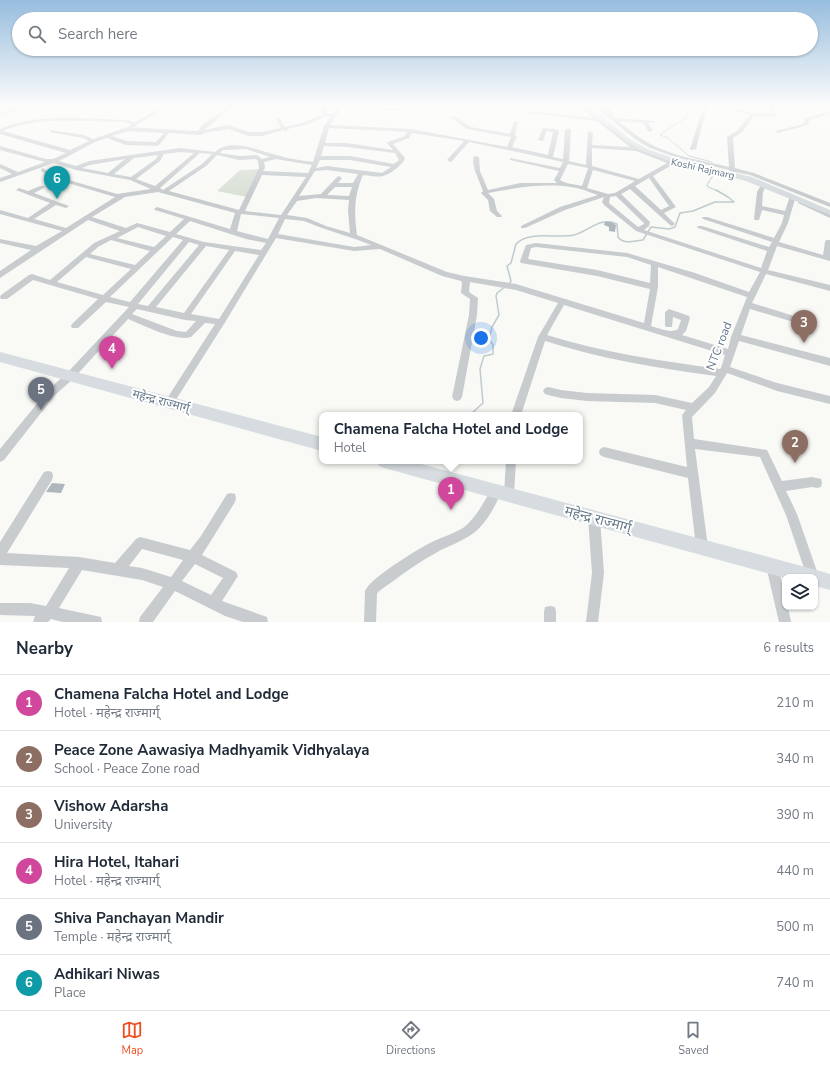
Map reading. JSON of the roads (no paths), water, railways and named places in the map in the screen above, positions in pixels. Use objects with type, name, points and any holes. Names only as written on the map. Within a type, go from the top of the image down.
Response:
[{"type":"highway","name":"महेन्द्र राज्मार्ग्","points":[[0,357],[319,443]]},
{"type":"highway","name":"महेन्द्र राज्मार्ग्","points":[[395,464],[803,574]]},
{"type":"highway","name":"महेन्द्र राज्मार्ग्","points":[[818,578],[830,582]]},
{"type":"main road","name":"Koshi Rajmarg","points":[[625,135],[645,150],[705,169],[732,171],[830,214]]},
{"type":"main road","name":"Koshi Rajmarg","points":[[628,135],[649,148],[674,160],[732,171],[766,182],[830,209]]},
{"type":"street","points":[[11,135],[70,152]]},
{"type":"street","points":[[73,135],[93,141]]},
{"type":"street","points":[[0,180],[54,161],[93,141],[110,135]]},
{"type":"street","points":[[107,136],[126,143],[157,144],[164,135]]},
{"type":"street","points":[[169,403],[221,322],[313,167],[323,135]]},
{"type":"street","points":[[43,170],[53,177],[122,196],[159,191],[204,165],[222,148],[246,146],[313,167],[361,174],[382,175],[386,174],[402,160],[390,143],[407,137],[408,135]]},
{"type":"street","points":[[434,135],[509,149],[590,167],[640,182]]},
{"type":"street","points":[[487,145],[492,135]]},
{"type":"street","points":[[509,149],[514,137],[512,135]]},
{"type":"street","points":[[541,140],[543,135]]},
{"type":"street","points":[[550,158],[555,135]]},
{"type":"street","points":[[564,185],[557,180],[566,162],[568,135]]},
{"type":"street","points":[[584,188],[590,167],[590,135]]},
{"type":"street","points":[[621,135],[636,149]]},
{"type":"street","points":[[635,135],[674,160]]},
{"type":"street","points":[[693,149],[697,135]]},
{"type":"street","points":[[733,135],[730,137],[732,171],[766,179],[830,205]]},
{"type":"street","points":[[450,160],[467,141]]},
{"type":"street","points":[[321,144],[347,145],[396,152]]},
{"type":"street","points":[[590,146],[602,148],[636,149],[674,160]]},
{"type":"street","points":[[0,148],[46,161],[65,163],[76,168],[132,180],[159,191],[240,212],[284,215],[305,219],[324,228],[354,236],[445,274],[464,279],[516,287],[729,353]]},
{"type":"street","points":[[76,168],[101,161],[175,151],[199,151],[239,158],[256,157],[261,161]]},
{"type":"street","points":[[159,191],[199,151]]},
{"type":"street","points":[[132,180],[158,160],[162,153]]},
{"type":"street","points":[[261,161],[276,156]]},
{"type":"street","points":[[109,175],[132,157]]},
{"type":"street","points":[[476,157],[478,174],[486,192],[524,184],[564,185],[584,188],[606,196]]},
{"type":"street","points":[[260,174],[313,167],[350,158],[396,166]]},
{"type":"street","points":[[512,159],[562,170]]},
{"type":"street","points":[[523,226],[543,216],[587,200],[617,194],[640,182],[674,160]]},
{"type":"street","points":[[90,171],[101,161]]},
{"type":"street","points":[[233,232],[240,212],[260,174],[261,161]]},
{"type":"street","points":[[0,184],[65,163]]},
{"type":"street","points":[[0,166],[18,174]]},
{"type":"street","points":[[705,169],[763,186],[830,214]]},
{"type":"street","points":[[354,236],[351,211],[352,198],[355,185],[361,174]]},
{"type":"street","points":[[650,175],[674,207],[660,213]]},
{"type":"street","points":[[323,196],[339,178]]},
{"type":"street","points":[[334,185],[355,185]]},
{"type":"street","points":[[631,186],[672,224]]},
{"type":"street","points":[[757,219],[760,192],[763,186]]},
{"type":"street","points":[[29,193],[42,187]]},
{"type":"street","points":[[19,190],[66,206]]},
{"type":"street","points":[[484,193],[491,199],[492,209],[495,214],[499,216]]},
{"type":"street","points":[[617,194],[647,222],[647,225],[640,231]]},
{"type":"street","points":[[0,274],[122,196]]},
{"type":"street","points":[[294,199],[323,196],[352,198]]},
{"type":"street","points":[[606,196],[606,204],[640,231],[764,272],[830,288]]},
{"type":"street","name":"NTC road","points":[[702,547],[687,416],[707,396],[723,371],[747,306],[764,272],[774,244],[788,214],[792,199]]},
{"type":"street","points":[[29,220],[55,202]]},
{"type":"street","points":[[759,207],[788,214]]},
{"type":"street","points":[[157,209],[233,232],[354,249],[379,247]]},
{"type":"street","points":[[0,212],[67,230]]},
{"type":"street","points":[[87,218],[125,230]]},
{"type":"street","points":[[705,218],[774,244]]},
{"type":"street","points":[[75,326],[188,219]]},
{"type":"street","points":[[51,283],[69,266],[86,255],[100,243],[137,225],[204,244],[263,253]]},
{"type":"street","points":[[700,227],[828,258],[828,242]]},
{"type":"street","points":[[110,238],[155,250]]},
{"type":"street","points":[[0,457],[52,392],[70,376],[127,315],[188,239]]},
{"type":"street","points":[[0,241],[37,249]]},
{"type":"street","points":[[150,309],[204,244]]},
{"type":"street","points":[[654,287],[597,273],[524,261],[528,247],[536,245],[627,255],[752,296]]},
{"type":"street","points":[[185,317],[234,248]]},
{"type":"street","points":[[86,255],[136,268]]},
{"type":"street","points":[[647,327],[654,287],[655,263]]},
{"type":"street","points":[[4,297],[32,277],[104,299],[185,317],[221,322]]},
{"type":"street","points":[[457,398],[473,315],[474,298],[473,296],[465,293],[466,283],[464,279]]},
{"type":"street","points":[[517,412],[542,337],[562,302]]},
{"type":"street","points":[[747,306],[810,324]]},
{"type":"street","points":[[669,325],[669,312],[686,318],[682,331],[677,334],[669,335]]},
{"type":"street","points":[[127,315],[176,334],[188,335],[203,320]]},
{"type":"street","points":[[542,337],[576,348],[602,354],[723,371],[777,387],[830,400]]},
{"type":"street","points":[[735,337],[830,362]]},
{"type":"street","points":[[548,391],[559,395],[598,398],[656,399],[694,408]]},
{"type":"street","points":[[689,443],[763,453],[791,514],[813,574]]},
{"type":"street","points":[[604,452],[693,474]]},
{"type":"street","points":[[370,622],[371,591],[408,562],[432,548],[463,534],[474,524],[489,505],[503,493],[510,464]]},
{"type":"street","points":[[0,553],[48,476]]},
{"type":"street","points":[[779,487],[812,482],[817,483]]},
{"type":"street","points":[[145,622],[205,540],[230,498]]},
{"type":"street","points":[[592,622],[598,573],[594,518]]},
{"type":"street","points":[[117,570],[140,543],[166,548],[192,556],[214,565],[232,576],[213,603]]},
{"type":"street","points":[[0,559],[79,563],[142,574],[174,584],[213,603],[248,618],[262,622]]},
{"type":"street","points":[[39,622],[49,612],[79,563]]},
{"type":"street","points":[[772,566],[785,622]]},
{"type":"street","points":[[0,608],[30,609],[96,622]]},
{"type":"waterway","points":[[660,135],[668,138],[689,156],[712,162]]},
{"type":"waterway","points":[[714,174],[707,185],[708,187],[717,191]]},
{"type":"waterway","points":[[509,284],[511,281],[507,266],[511,263],[516,244],[528,237],[574,235],[600,223],[611,222],[617,224],[618,237],[623,241],[629,242],[643,240],[651,227],[669,229],[675,227],[680,213],[693,211],[715,202],[734,202],[717,191]]},
{"type":"waterway","points":[[473,412],[483,403],[480,369],[484,356],[493,354],[493,345],[489,339],[492,327],[499,315],[496,296],[497,293],[505,287]]},
{"type":"place","name":"Adhikari Niwas","points":[[57,199]]},
{"type":"place","name":"Vishow Adarsha","points":[[804,343]]},
{"type":"place","name":"Hira Hotel, Itahari","points":[[112,369]]},
{"type":"place","name":"Shiva Panchayan Mandir","points":[[41,410]]},
{"type":"place","name":"Peace Zone Aawasiya Madhyamik Vidhyalaya","points":[[795,463]]},
{"type":"place","name":"Chamena Falcha Hotel and Lodge","points":[[451,510]]}]
